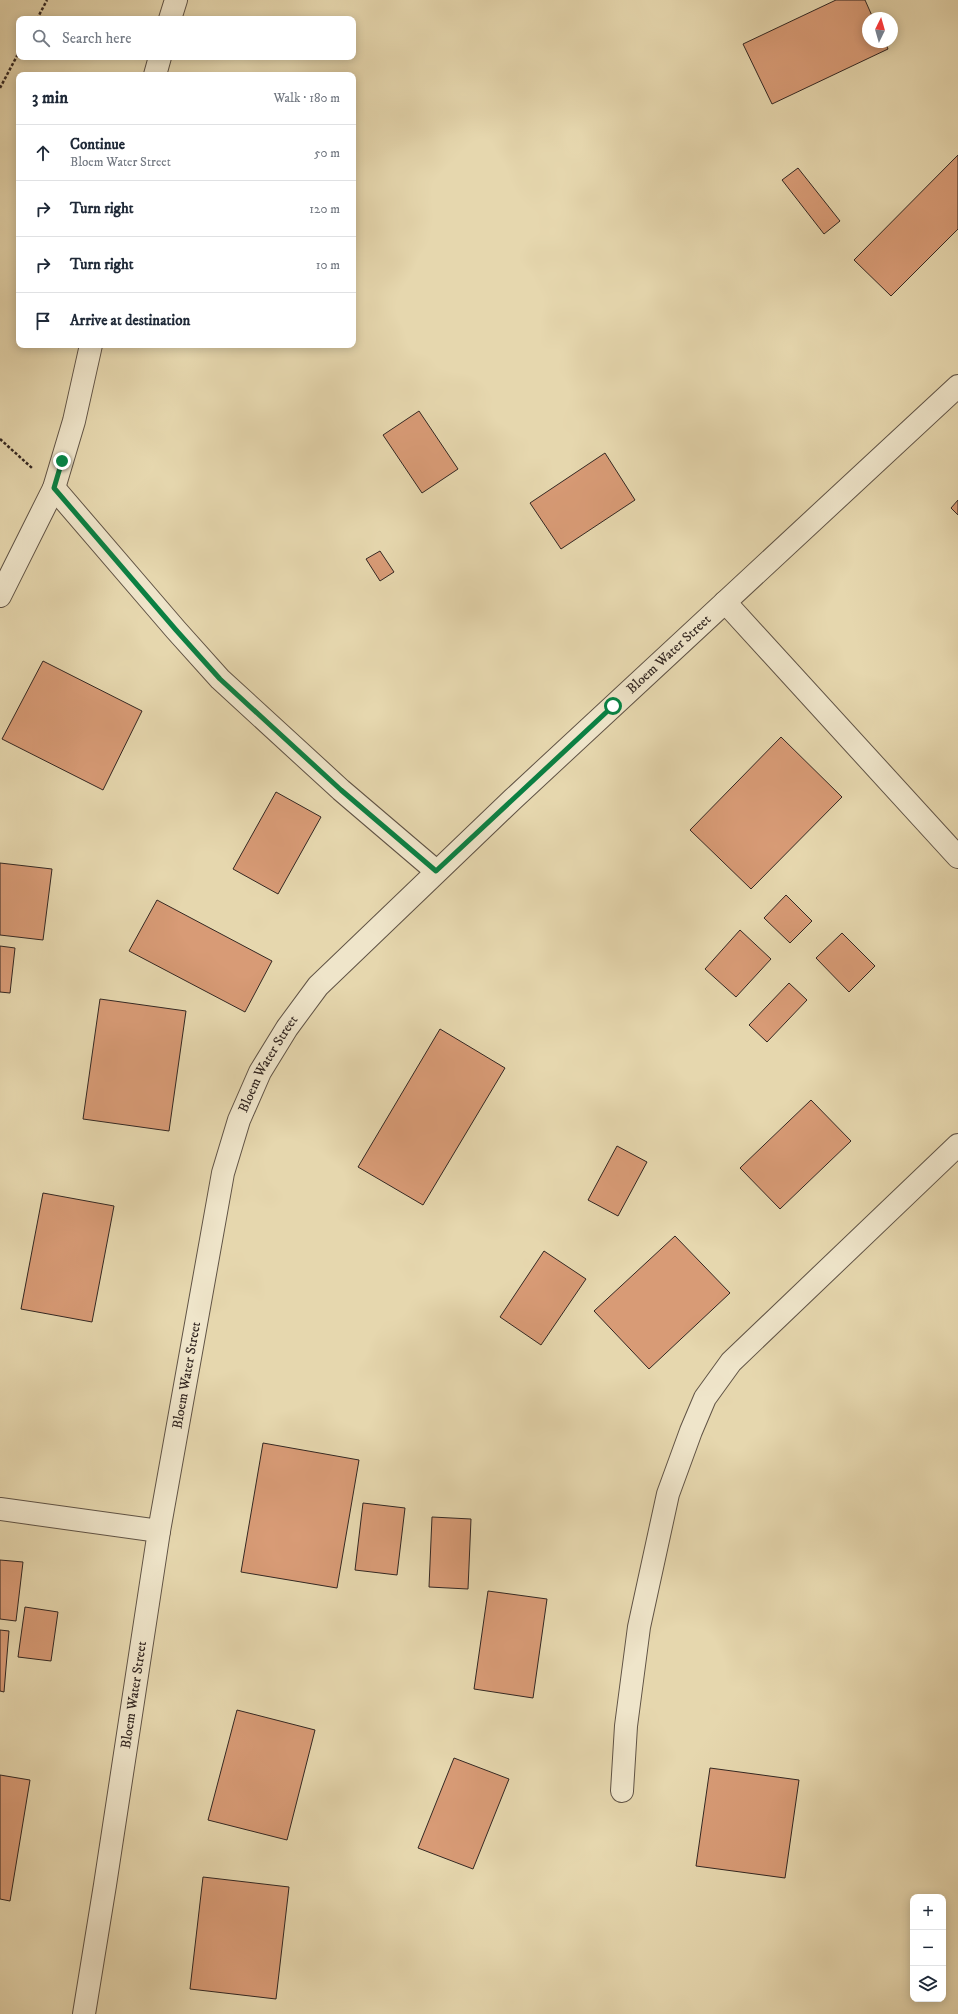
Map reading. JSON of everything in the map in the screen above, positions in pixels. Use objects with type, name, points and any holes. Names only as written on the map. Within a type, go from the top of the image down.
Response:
[{"type":"street","points":[[171,16],[176,0]]},
{"type":"street","points":[[156,72],[159,60]]},
{"type":"street","points":[[0,596],[54,488],[74,421],[90,348]]},
{"type":"street","name":"Bloem Water Street","points":[[84,2014],[106,1884],[159,1531],[223,1173],[239,1120],[260,1072],[287,1028],[318,986],[436,871],[958,386]]},
{"type":"street","points":[[54,488],[220,679],[341,790],[436,871]]},
{"type":"street","points":[[725,602],[958,857]]},
{"type":"street","points":[[622,1791],[626,1726],[640,1627],[646,1597],[668,1494],[690,1431],[705,1398],[732,1362],[958,1145]]},
{"type":"street","points":[[0,1509],[159,1531]]},
{"type":"path","points":[[39,16],[47,0]]},
{"type":"path","points":[[0,88],[16,58]]},
{"type":"path","points":[[0,439],[54,488]]},
{"type":"building","points":[[836,0],[865,0],[870,12],[862,12],[862,48],[888,49],[772,104],[743,44]]},
{"type":"building","points":[[958,155],[958,229],[891,296],[854,260]]},
{"type":"building","points":[[798,168],[840,221],[824,234],[782,180]]},
{"type":"building","points":[[419,411],[458,469],[422,493],[383,435]]},
{"type":"building","points":[[605,453],[635,500],[561,549],[530,503]]},
{"type":"building","points":[[958,500],[958,515],[951,508]]},
{"type":"building","points":[[380,551],[394,572],[380,581],[366,559]]},
{"type":"building","points":[[43,661],[142,711],[103,790],[2,739]]},
{"type":"building","points":[[781,737],[842,797],[751,889],[690,830]]},
{"type":"building","points":[[276,792],[321,817],[278,894],[233,869]]},
{"type":"building","points":[[0,863],[52,869],[43,940],[0,935]]},
{"type":"building","points":[[786,895],[812,921],[790,943],[764,918]]},
{"type":"building","points":[[157,900],[272,961],[245,1012],[129,951]]},
{"type":"building","points":[[740,930],[771,959],[736,997],[705,969]]},
{"type":"building","points":[[842,933],[875,966],[849,992],[816,958]]},
{"type":"building","points":[[0,946],[15,948],[10,993],[0,992]]},
{"type":"building","points":[[789,983],[807,1000],[767,1042],[749,1025]]},
{"type":"building","points":[[100,999],[186,1011],[169,1131],[83,1119]]},
{"type":"building","points":[[440,1029],[505,1068],[423,1205],[358,1167]]},
{"type":"building","points":[[811,1100],[851,1141],[780,1209],[740,1168]]},
{"type":"building","points":[[617,1146],[647,1162],[618,1216],[588,1200]]},
{"type":"building","points":[[43,1193],[114,1206],[92,1322],[21,1309]]},
{"type":"building","points":[[675,1236],[730,1293],[649,1369],[594,1311]]},
{"type":"building","points":[[544,1251],[586,1279],[541,1345],[500,1317]]},
{"type":"building","points":[[263,1443],[359,1460],[337,1588],[241,1572]]},
{"type":"building","points":[[363,1503],[405,1508],[397,1575],[355,1570]]},
{"type":"building","points":[[432,1517],[471,1519],[468,1589],[429,1587]]},
{"type":"building","points":[[0,1560],[23,1562],[16,1621],[0,1619]]},
{"type":"building","points":[[488,1591],[547,1599],[533,1698],[474,1689]]},
{"type":"building","points":[[25,1607],[58,1612],[51,1661],[18,1657]]},
{"type":"building","points":[[0,1630],[9,1631],[4,1692],[0,1691]]},
{"type":"building","points":[[237,1710],[315,1730],[287,1840],[208,1820]]},
{"type":"building","points":[[454,1758],[509,1779],[473,1869],[418,1848]]},
{"type":"building","points":[[710,1768],[799,1780],[785,1878],[696,1866]]},
{"type":"building","points":[[0,1775],[30,1780],[10,1901],[0,1899]]},
{"type":"building","points":[[203,1877],[289,1887],[276,1999],[190,1989]]},
{"type":"route","points":[[62,461],[54,488],[220,679],[341,790],[436,871],[613,706]]}]
